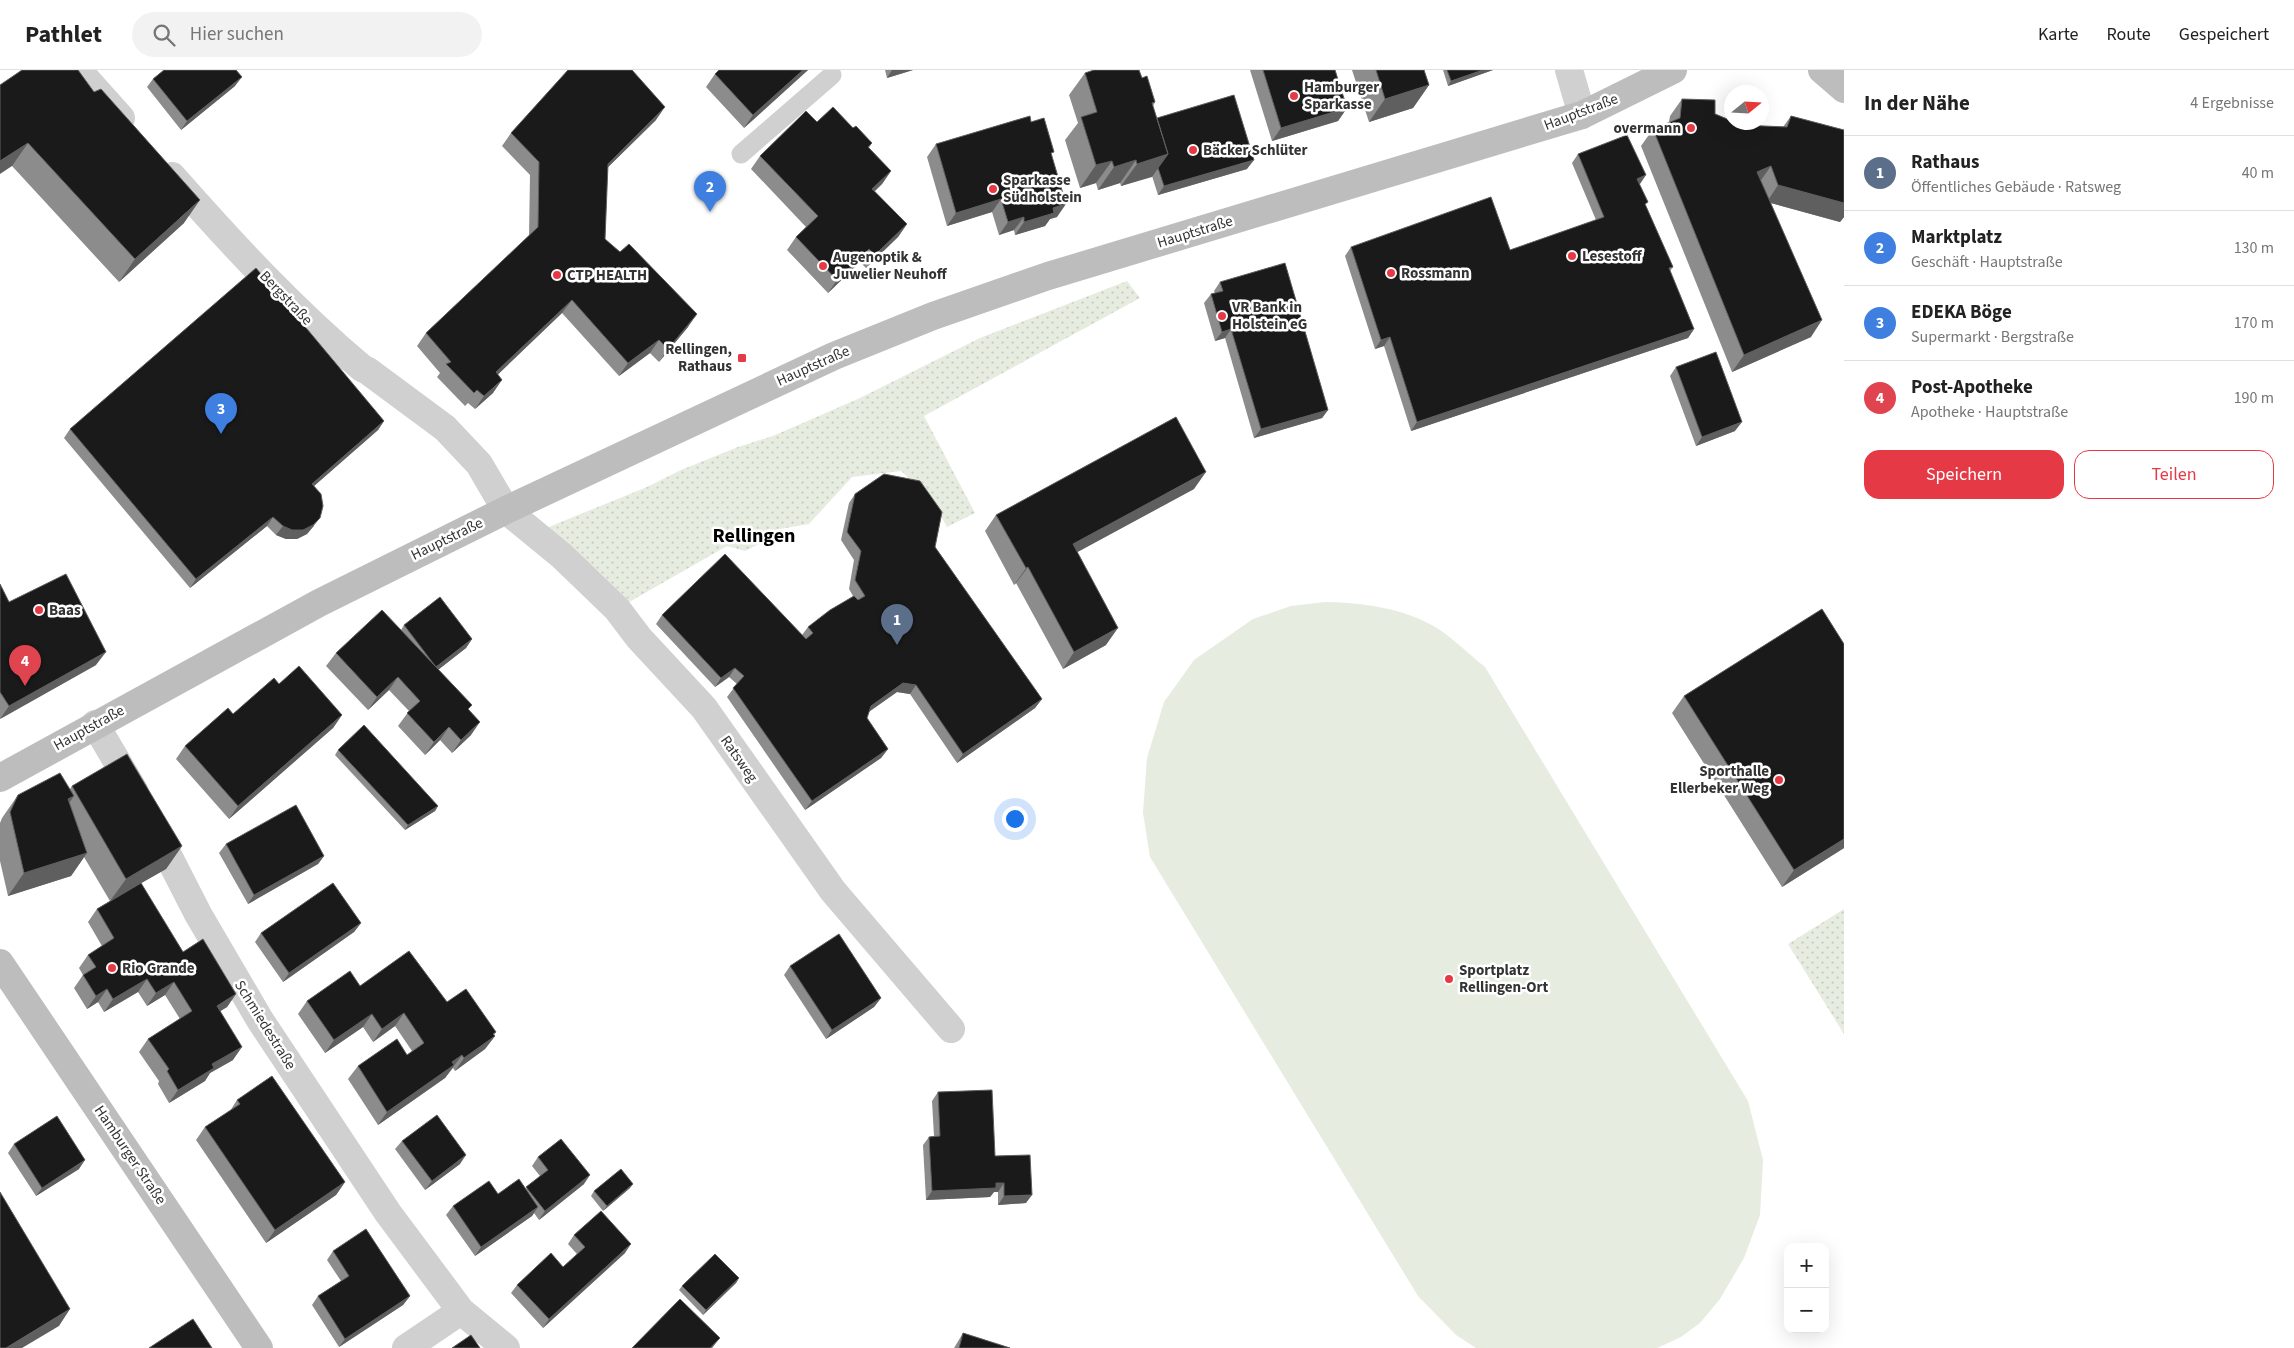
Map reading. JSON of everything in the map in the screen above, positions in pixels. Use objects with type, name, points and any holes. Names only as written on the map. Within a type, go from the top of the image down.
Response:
[{"type":"main road","name":"Hauptstraße","points":[[0,778],[95,724],[319,603],[506,510],[826,360],[933,316],[1048,276],[1582,115],[1673,70]]},
{"type":"main road","points":[[1822,70],[1844,89]]},
{"type":"main road","name":"Hamburger Straße","points":[[0,963],[259,1348]]},
{"type":"street","points":[[78,70],[136,135]]},
{"type":"street","points":[[1569,70],[1582,115]]},
{"type":"street","name":"Bergstraße","points":[[155,157],[221,231],[319,332],[362,368],[445,428],[479,464],[506,510]]},
{"type":"street","name":"Ratsweg","points":[[506,510],[562,556],[617,610],[639,638],[704,708],[833,891],[951,1028]]},
{"type":"street","name":"Schmiedestraße","points":[[95,724],[125,771],[198,914],[260,1020],[393,1220],[461,1310],[506,1348]]},
{"type":"street","points":[[406,1348],[461,1310]]},
{"type":"lane","points":[[742,154],[832,75]]},
{"type":"shaded area","points":[[1127,281],[1140,298],[924,416],[975,513],[947,527],[930,496],[901,471],[852,477],[809,524],[774,530],[759,544],[745,551],[727,546],[617,609],[534,533],[647,487],[681,470],[738,447],[773,436],[860,398],[980,338]]},
{"type":"shaded area","name":"Sportplatz Rellingen-Ort","points":[[1325,602],[1370,605],[1413,616],[1440,630],[1485,667],[1748,1101],[1763,1160],[1760,1215],[1744,1258],[1720,1299],[1700,1323],[1681,1337],[1657,1348],[1476,1348],[1456,1335],[1418,1296],[1150,857],[1143,813],[1147,758],[1164,702],[1194,660],[1253,619],[1291,606]]},
{"type":"shaded area","points":[[1844,909],[1844,1034],[1788,944]]},
{"type":"building","points":[[22,70],[78,70],[94,92],[101,89],[200,200],[135,259],[28,143],[0,161],[0,85]]},
{"type":"building","points":[[164,70],[236,70],[242,77],[187,121],[153,79]]},
{"type":"building","points":[[568,70],[632,70],[665,107],[608,164],[605,239],[620,252],[629,244],[697,314],[668,349],[659,340],[628,363],[572,300],[496,372],[502,380],[484,396],[477,390],[474,393],[446,364],[451,362],[426,333],[538,227],[539,162],[511,133]]},
{"type":"building","points":[[719,70],[803,70],[753,115],[715,74]]},
{"type":"building","points":[[1094,70],[1139,70],[1142,78],[1147,76],[1155,102],[1152,103],[1168,154],[1137,164],[1136,160],[1114,167],[1112,161],[1096,165],[1081,117],[1097,112],[1085,73]]},
{"type":"building","name":"Hamburger Sparkasse","points":[[1263,70],[1335,70],[1347,108],[1281,128]]},
{"type":"building","points":[[1376,70],[1424,70],[1429,85],[1385,99]]},
{"type":"building","points":[[1447,70],[1483,70],[1451,81]]},
{"type":"building","name":"Bäcker Schlüter","points":[[1234,95],[1254,160],[1164,186],[1158,168],[1168,154],[1157,118]]},
{"type":"building","points":[[1682,99],[1715,100],[1715,114],[1724,118],[1724,130],[1769,130],[1769,126],[1787,127],[1791,116],[1844,130],[1844,203],[1778,185],[1771,166],[1757,172],[1822,320],[1744,355],[1653,129],[1680,118]]},
{"type":"building","points":[[833,107],[853,128],[856,126],[872,143],[868,147],[891,171],[872,189],[907,224],[875,255],[869,249],[837,280],[796,237],[818,216],[760,156],[806,111],[817,122]]},
{"type":"building","name":"Sparkasse Südholstein","points":[[1030,116],[1031,122],[1044,118],[1054,152],[1051,153],[1066,204],[1053,208],[1054,213],[1024,222],[1024,217],[1008,222],[1001,199],[956,213],[936,144]]},
{"type":"building","points":[[1627,135],[1646,175],[1637,179],[1648,202],[1645,204],[1673,267],[1669,268],[1694,329],[1417,422],[1390,337],[1381,340],[1351,247],[1491,197],[1510,250],[1604,217],[1578,154]]},
{"type":"building","points":[[1285,263],[1328,410],[1261,429],[1231,329],[1222,332],[1211,294],[1223,291],[1220,282]]},
{"type":"building","points":[[256,268],[384,421],[312,484],[321,494],[323,506],[320,518],[313,525],[303,530],[292,530],[283,526],[273,517],[196,579],[70,429]]},
{"type":"building","points":[[1716,352],[1742,422],[1702,437],[1676,367]]},
{"type":"building","points":[[1176,417],[1206,472],[1073,544],[1118,628],[1074,652],[1028,567],[1026,568],[996,515]]},
{"type":"building","points":[[884,474],[920,481],[942,512],[935,547],[1042,699],[963,754],[916,685],[903,683],[871,706],[867,718],[888,749],[812,801],[733,688],[744,676],[735,668],[721,678],[662,615],[725,554],[806,639],[813,633],[808,627],[830,610],[854,596],[858,600],[865,596],[855,580],[861,551],[847,532],[855,494]]},
{"type":"building","points":[[66,574],[106,652],[9,706],[0,692],[0,584],[9,602]]},
{"type":"building","points":[[440,597],[472,639],[436,667],[404,625]]},
{"type":"building","name":"Sporthalle Ellerbeker Weg","points":[[1822,609],[1844,644],[1844,839],[1794,870],[1684,696]]},
{"type":"building","points":[[382,610],[472,705],[468,709],[480,722],[461,740],[449,727],[434,742],[407,713],[420,701],[398,677],[377,697],[336,653]]},
{"type":"building","points":[[299,666],[342,715],[238,806],[185,746],[228,708],[233,714],[274,678],[279,684]]},
{"type":"building","points":[[364,725],[438,806],[408,825],[338,750]]},
{"type":"building","points":[[127,754],[182,846],[126,879],[72,786]]},
{"type":"building","points":[[60,773],[74,796],[68,799],[87,853],[24,873],[10,812],[18,795]]},
{"type":"building","points":[[296,805],[324,856],[254,895],[226,844]]},
{"type":"building","points":[[141,883],[183,952],[203,939],[236,994],[217,1006],[242,1047],[212,1064],[214,1068],[178,1090],[167,1071],[169,1069],[148,1039],[192,1011],[174,982],[156,993],[147,979],[113,999],[107,989],[96,996],[83,975],[96,967],[88,955],[114,938],[97,909]]},
{"type":"building","points":[[333,883],[361,923],[289,973],[261,933]]},
{"type":"building","points":[[839,934],[881,998],[832,1030],[790,966]]},
{"type":"building","points":[[409,951],[447,1002],[466,989],[496,1032],[493,1034],[495,1036],[464,1058],[462,1055],[452,1062],[454,1065],[387,1112],[358,1066],[397,1039],[407,1055],[424,1043],[404,1013],[382,1029],[372,1014],[334,1040],[307,1001],[350,971],[360,986]]},
{"type":"building","points":[[272,1076],[345,1182],[275,1230],[205,1127],[240,1104],[237,1100]]},
{"type":"building","points":[[992,1090],[995,1156],[1030,1155],[1032,1195],[1004,1196],[1004,1183],[996,1183],[996,1188],[932,1191],[929,1137],[940,1136],[938,1092]]},
{"type":"building","points":[[437,1115],[466,1155],[432,1181],[402,1141]]},
{"type":"building","points":[[57,1116],[85,1160],[42,1188],[14,1144]]},
{"type":"building","points":[[561,1139],[590,1175],[545,1211],[526,1187],[548,1170],[538,1157]]},
{"type":"building","points":[[621,1169],[633,1184],[607,1206],[594,1191]]},
{"type":"building","points":[[519,1179],[538,1207],[481,1247],[453,1206],[489,1181],[498,1194]]},
{"type":"building","points":[[0,1192],[70,1309],[6,1348],[0,1348]]},
{"type":"building","points":[[601,1211],[631,1244],[549,1319],[517,1285],[551,1253],[563,1267],[585,1247],[574,1235]]},
{"type":"building","points":[[366,1229],[410,1296],[345,1339],[318,1296],[349,1276],[333,1251]]},
{"type":"building","points":[[715,1254],[739,1278],[706,1310],[682,1286]]},
{"type":"building","points":[[680,1299],[720,1338],[710,1348],[632,1348]]},
{"type":"building","points":[[193,1319],[212,1348],[149,1348]]},
{"type":"building","points":[[963,1333],[1010,1348],[959,1348]]},
{"type":"building","points":[[471,1335],[480,1348],[452,1348]]},
{"type":"place","name":"Hamburger Sparkasse","points":[[1294,96]]},
{"type":"place","name":"overmann","points":[[1691,128]]},
{"type":"place","name":"Bäcker Schlüter","points":[[1193,150]]},
{"type":"place","name":"Sparkasse Südholstein","points":[[993,189]]},
{"type":"place","name":"Marktplatz","points":[[710,212]]},
{"type":"place","name":"Lesestoff","points":[[1572,256]]},
{"type":"place","name":"Augenoptik & Juwelier Neuhoff","points":[[823,266]]},
{"type":"place","name":"Rossmann","points":[[1391,273]]},
{"type":"place","name":"CTP HEALTH","points":[[557,275]]},
{"type":"place","name":"VR Bank in Holstein eG","points":[[1222,316]]},
{"type":"place","name":"Rellingen, Rathaus","points":[[742,358]]},
{"type":"place","name":"EDEKA Böge","points":[[221,434]]},
{"type":"place","name":"Baas","points":[[39,610]]},
{"type":"place","name":"Rathaus","points":[[897,645]]},
{"type":"place","name":"Post-Apotheke","points":[[25,686]]},
{"type":"place","name":"Sporthalle Ellerbeker Weg","points":[[1779,780]]},
{"type":"place","name":"Rio Grande","points":[[112,968]]},
{"type":"place","name":"Sportplatz Rellingen-Ort","points":[[1449,979]]},
{"type":"district","name":"Rellingen","points":[[754,536]]}]
